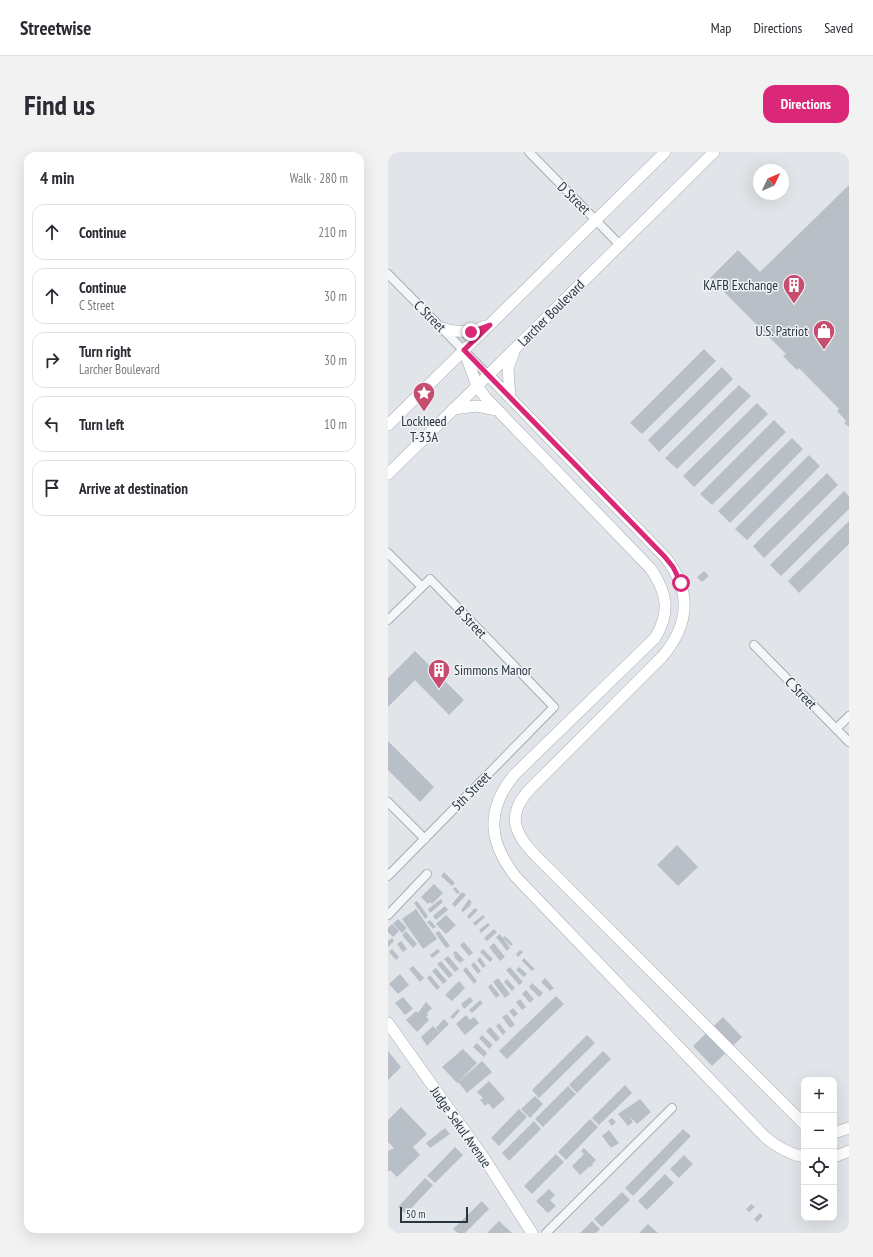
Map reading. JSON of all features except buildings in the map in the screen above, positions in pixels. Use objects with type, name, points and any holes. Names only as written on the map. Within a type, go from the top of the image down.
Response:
[{"type":"main road","points":[[388,425],[665,152]]},
{"type":"main road","name":"Larcher Boulevard","points":[[388,474],[714,152]]},
{"type":"main road","points":[[442,328],[464,332],[478,330],[490,325]]},
{"type":"main road","points":[[510,398],[508,368],[515,348]]},
{"type":"main road","points":[[464,350],[477,386],[498,410],[651,569],[663,590],[666,605],[661,628],[655,638],[514,775],[506,785],[497,802],[494,814],[496,839],[500,853],[515,876],[765,1137],[776,1146],[801,1157]]},
{"type":"main road","points":[[488,375],[665,557],[673,567],[681,583],[684,597],[682,623],[678,636],[670,648],[524,796],[515,814],[515,823],[519,835],[526,845],[554,874],[801,1121]]},
{"type":"main road","points":[[453,409],[477,406],[498,410]]},
{"type":"main road","name":"Judge Sekul Avenue","points":[[388,1023],[484,1158],[532,1233]]},
{"type":"main road","points":[[837,1133],[849,1128]]},
{"type":"main road","points":[[837,1156],[849,1151]]},
{"type":"street","name":"D Street","points":[[529,152],[620,245]]},
{"type":"street","name":"C Street","points":[[388,274],[488,375]]},
{"type":"street","points":[[388,553],[422,587],[388,620]]},
{"type":"street","name":"B Street","points":[[422,587],[430,579],[554,707]]},
{"type":"street","name":"C Street","points":[[754,645],[849,742]]},
{"type":"street","name":"5th Street","points":[[388,876],[554,707]]},
{"type":"street","points":[[836,729],[849,716]]},
{"type":"street","points":[[388,802],[425,839]]},
{"type":"street","points":[[388,915],[427,874]]},
{"type":"street","points":[[546,1233],[672,1108]]},
{"type":"place","name":"KAFB Exchange","points":[[794,304]]},
{"type":"place","name":"U.S. Patriot","points":[[824,350]]},
{"type":"place","name":"Lockheed T-33A","points":[[424,412]]},
{"type":"place","name":"Simmons Manor","points":[[439,690]]},
{"type":"route","points":[[471,332],[490,325],[464,350],[665,557],[673,567],[681,583]]}]
